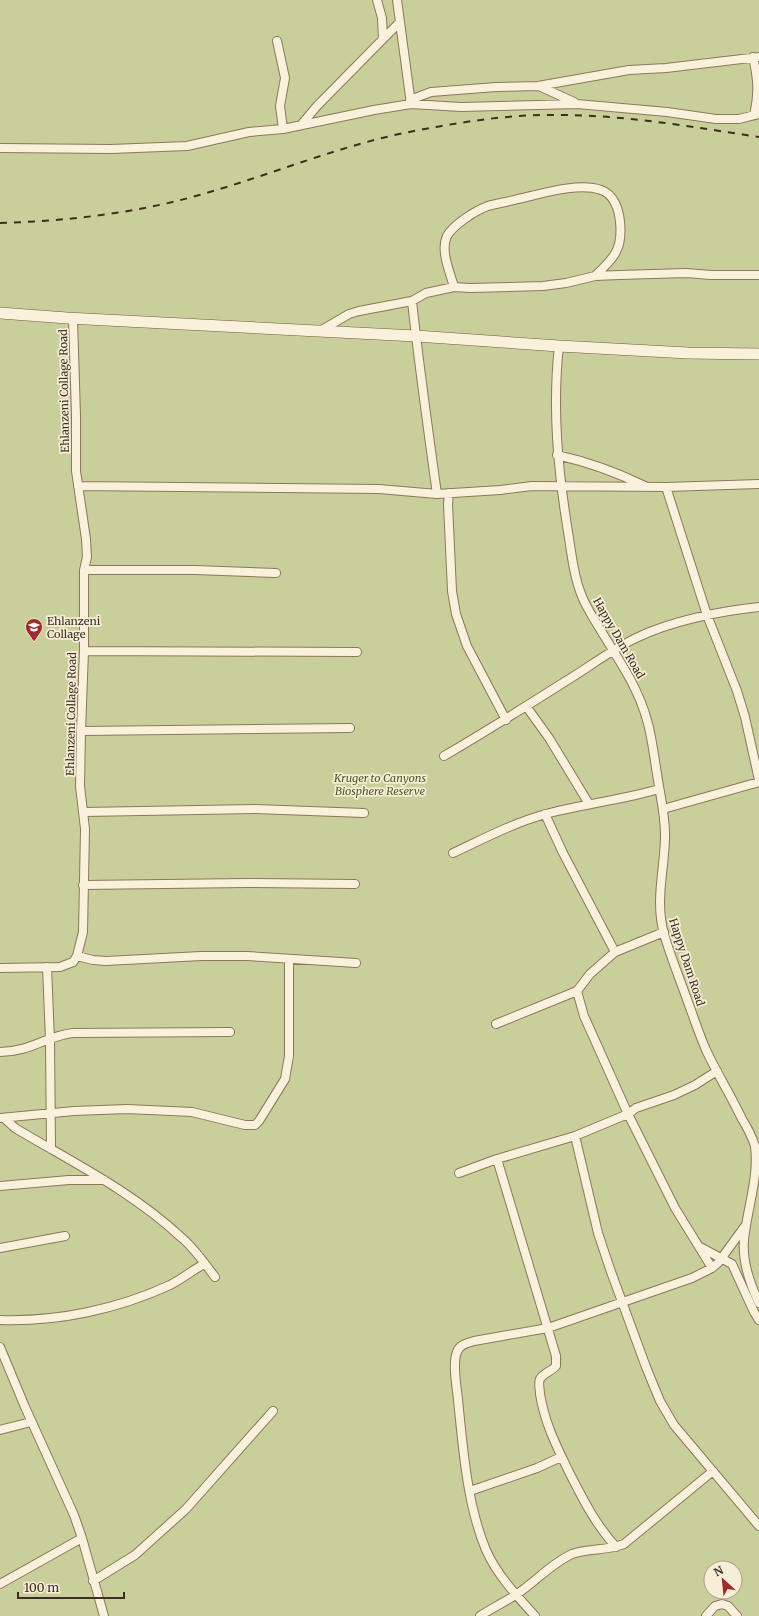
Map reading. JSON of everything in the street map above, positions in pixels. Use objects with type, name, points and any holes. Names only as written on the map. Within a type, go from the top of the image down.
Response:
[{"type":"street","points":[[376,0],[382,18],[383,39]]},
{"type":"street","points":[[397,0],[410,102]]},
{"type":"street","points":[[301,126],[317,106],[400,22]]},
{"type":"street","points":[[277,41],[285,78],[280,106],[283,129]]},
{"type":"street","points":[[0,148],[156,148],[187,146],[250,132],[301,126],[374,110],[410,102],[431,92],[538,86],[629,70],[666,68],[756,57],[759,100],[757,115],[739,119],[716,120],[638,109],[577,104],[461,107],[410,102]]},
{"type":"street","points":[[538,86],[577,104]]},
{"type":"street","points":[[454,287],[446,261],[445,246],[447,236],[453,229],[471,215],[488,206],[576,188],[592,188],[602,190],[611,198],[618,209],[620,216],[621,239],[618,250],[612,259],[595,276]]},
{"type":"street","points":[[318,332],[349,314],[412,301],[426,293],[454,287],[543,286],[566,283],[595,276],[686,273],[712,276],[759,275]]},
{"type":"street","points":[[412,301],[424,408],[437,494]]},
{"type":"street","points":[[0,313],[318,332],[416,336],[559,346],[759,354]]},
{"type":"street","name":"Ehlanzeni Collage Road","points":[[74,318],[73,340],[76,416],[76,471],[86,538],[87,557],[84,570],[84,651],[80,786],[85,829],[83,932],[77,956]]},
{"type":"street","name":"Happy Dam Road","points":[[559,346],[556,386],[557,455],[560,486],[578,584],[585,603],[642,702],[648,723],[663,809],[665,838],[660,881],[660,910],[664,932],[706,1049],[757,1147],[758,1168],[755,1191],[744,1241],[744,1257],[747,1273],[759,1303]]},
{"type":"street","points":[[557,455],[582,460],[612,470],[648,487]]},
{"type":"street","points":[[78,486],[379,489],[437,494],[532,486],[666,487],[759,484]]},
{"type":"street","points":[[663,809],[759,780],[741,704],[706,615],[666,487]]},
{"type":"street","points":[[449,493],[452,591],[456,614],[467,646],[506,720]]},
{"type":"street","points":[[84,570],[195,570],[276,573]]},
{"type":"street","points":[[444,756],[506,720],[613,650],[637,637],[706,615],[735,609],[759,607]]},
{"type":"street","points":[[84,651],[357,652]]},
{"type":"street","points":[[526,706],[549,738],[589,804]]},
{"type":"street","points":[[81,731],[350,728]]},
{"type":"street","points":[[452,853],[520,823],[545,814],[589,804],[636,796],[659,789]]},
{"type":"street","points":[[84,812],[255,809],[364,813]]},
{"type":"street","points":[[545,814],[562,853],[615,952]]},
{"type":"street","points":[[83,885],[246,883],[355,884]]},
{"type":"street","points":[[496,1024],[577,992],[590,974],[615,952],[664,932]]},
{"type":"street","points":[[0,968],[66,966],[73,962],[77,956],[93,960],[106,961],[201,956],[247,956],[356,963]]},
{"type":"street","points":[[2,1118],[127,1109],[172,1110],[192,1112],[245,1125],[255,1125],[286,1079],[288,1070],[289,959]]},
{"type":"street","points":[[47,967],[50,1040],[51,1150]]},
{"type":"street","points":[[577,992],[584,1016],[628,1114],[675,1208],[712,1268]]},
{"type":"street","points":[[0,1052],[23,1050],[60,1035],[73,1033],[230,1032]]},
{"type":"street","points":[[459,1173],[497,1159],[575,1136],[628,1114],[636,1108],[695,1085],[717,1071]]},
{"type":"street","points":[[2,1118],[15,1128],[51,1150],[105,1180],[169,1226],[184,1239],[215,1277]]},
{"type":"street","points":[[575,1136],[598,1233],[610,1270],[660,1401],[674,1425],[759,1526]]},
{"type":"street","points":[[497,1159],[557,1362],[555,1368],[540,1379],[539,1387],[547,1424],[561,1457],[592,1517],[603,1533],[616,1547]]},
{"type":"street","points":[[0,1186],[70,1180],[105,1180]]},
{"type":"street","points":[[535,1616],[516,1595],[500,1573],[486,1549],[474,1511],[464,1456],[456,1380],[455,1358],[457,1351],[464,1344],[548,1328],[672,1286],[712,1268],[722,1258],[747,1224]]},
{"type":"street","points":[[0,1248],[65,1236]]},
{"type":"street","points":[[699,1247],[729,1262],[735,1268],[759,1320]]},
{"type":"street","points":[[0,1320],[50,1318],[99,1310],[136,1298],[171,1284],[204,1264]]},
{"type":"street","points":[[0,1347],[31,1422],[64,1489],[82,1538],[104,1616]]},
{"type":"street","points":[[93,1581],[124,1564],[186,1509],[273,1411]]},
{"type":"street","points":[[0,1430],[31,1422]]},
{"type":"street","points":[[470,1491],[537,1468],[561,1457]]},
{"type":"street","points":[[480,1616],[490,1608],[516,1595],[572,1555],[589,1550],[616,1547],[631,1538],[713,1471]]},
{"type":"street","points":[[0,1584],[82,1538]]},
{"type":"street","points":[[706,1616],[715,1606],[722,1604],[728,1606],[737,1616]]},
{"type":"green space","name":"Kruger to Canyons Biosphere Reserve","points":[[0,0],[759,0],[759,1616],[0,1616]]},
{"type":"railway","points":[[0,223],[97,216],[169,203],[219,189],[377,139],[481,120],[539,115],[609,117],[659,122],[759,137]]},
{"type":"place","name":"Ehlanzeni Collage","points":[[34,642]]}]
